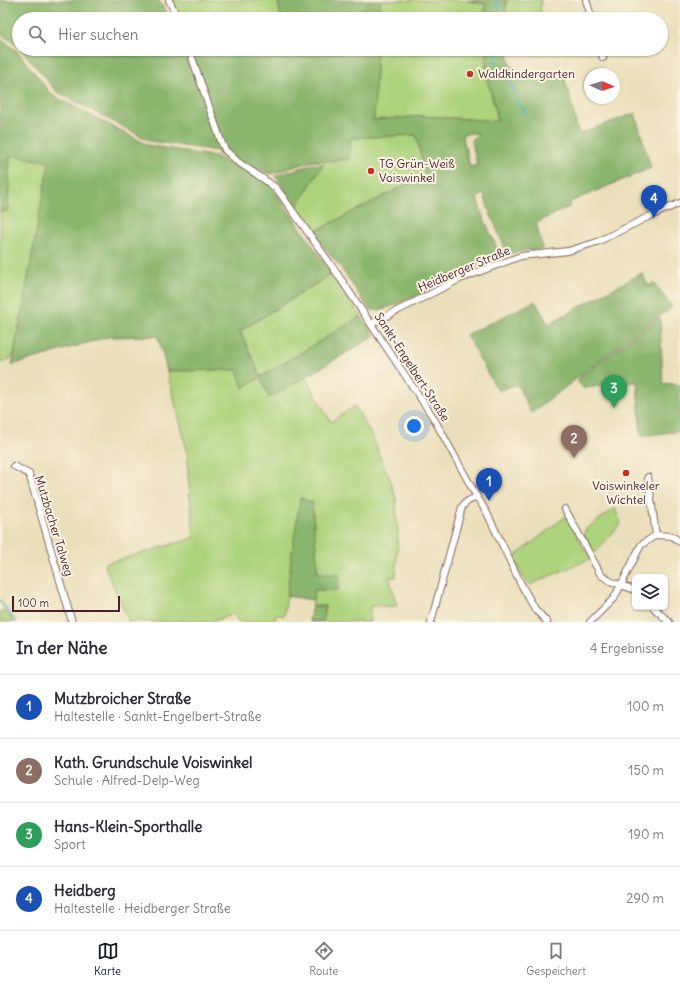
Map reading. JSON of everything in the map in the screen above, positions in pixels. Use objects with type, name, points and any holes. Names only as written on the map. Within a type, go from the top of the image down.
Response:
[{"type":"street","points":[[169,0],[175,12]]},
{"type":"street","points":[[586,0],[590,12]]},
{"type":"street","name":"Sankt-Engelbert-Straße","points":[[191,56],[225,150],[238,162],[278,189],[334,269],[433,418],[487,513],[521,584],[535,609],[547,622]]},
{"type":"street","name":"Heidberger Straße","points":[[371,324],[460,279],[521,256],[568,251],[597,242],[680,203]]},
{"type":"street","name":"Mutzbacher Talweg","points":[[14,466],[29,474],[72,622]]},
{"type":"street","points":[[648,477],[656,535]]},
{"type":"street","points":[[431,622],[462,507],[465,503],[477,497]]},
{"type":"street","points":[[565,509],[602,574],[612,582],[632,589]]},
{"type":"street","points":[[590,622],[614,598],[641,545],[656,535],[672,536],[680,542]]},
{"type":"street","points":[[656,610],[669,622]]},
{"type":"green space","points":[[0,0],[158,0],[166,12],[12,12],[12,42],[0,33]]},
{"type":"green space","points":[[169,0],[278,0],[280,12],[174,12]]},
{"type":"green space","points":[[278,0],[380,0],[379,12],[280,12]]},
{"type":"green space","points":[[380,0],[464,0],[485,4],[485,12],[379,12]]},
{"type":"green space","points":[[464,0],[506,0],[506,12],[485,12],[485,4]]},
{"type":"green space","points":[[506,0],[541,0],[540,12],[506,12]]},
{"type":"green space","points":[[0,38],[12,47],[12,56],[21,56],[52,95],[148,145],[217,157],[265,176],[332,274],[240,331],[261,377],[243,388],[237,370],[167,371],[157,336],[107,337],[12,365],[49,162],[10,155],[8,210],[0,212]]},
{"type":"green space","points":[[27,56],[377,56],[374,120],[422,116],[498,121],[487,80],[486,56],[509,56],[509,61],[519,81],[564,76],[579,134],[635,113],[651,168],[570,202],[571,206],[536,223],[543,249],[513,253],[507,250],[488,208],[484,194],[477,198],[480,209],[498,251],[495,260],[486,262],[457,275],[455,278],[400,303],[379,310],[372,310],[366,305],[340,266],[325,249],[314,232],[411,182],[426,178],[416,135],[351,138],[349,159],[309,162],[271,174],[218,154],[218,151],[150,141],[56,91]],"holes":[[[478,133],[473,138],[472,142],[477,165],[470,167],[462,134]]]},
{"type":"green space","points":[[377,56],[486,56],[486,74],[498,121],[422,116],[373,120]]},
{"type":"green space","points":[[416,135],[427,178],[411,182],[314,232],[297,207],[325,161],[349,159],[350,138]]},
{"type":"green space","points":[[10,154],[50,161],[14,353],[8,360],[0,363],[0,212],[8,210]]},
{"type":"green space","points":[[323,164],[297,207],[275,176],[310,165]]},
{"type":"green space","points":[[642,273],[648,286],[654,283],[672,307],[531,413],[517,384],[498,391],[466,335],[535,301],[548,324]]},
{"type":"green space","points":[[332,274],[361,316],[261,377],[240,331]]},
{"type":"green space","points":[[361,316],[375,336],[269,398],[261,377]]},
{"type":"green space","points":[[660,318],[663,383],[680,385],[680,431],[641,436],[637,382],[584,389],[578,382],[579,378]]},
{"type":"green space","points":[[237,370],[244,387],[261,377],[269,398],[305,377],[331,422],[355,406],[373,438],[389,476],[396,499],[398,528],[396,577],[389,577],[397,606],[370,606],[370,622],[309,622],[323,621],[325,606],[312,606],[315,590],[339,574],[318,573],[312,502],[301,499],[284,616],[276,614],[275,622],[238,622],[234,614],[210,622],[129,622],[104,564],[194,538],[188,475],[188,454],[167,371]]},
{"type":"green space","points":[[300,498],[312,502],[318,573],[339,574],[338,590],[315,590],[313,600],[287,596]]},
{"type":"green space","points":[[615,508],[621,524],[594,554],[584,535],[585,530]]},
{"type":"green space","points":[[566,516],[590,559],[529,585],[523,575],[522,576],[514,557]]},
{"type":"green space","points":[[312,606],[325,606],[323,621],[309,621]]},
{"type":"green space","points":[[4,610],[14,622],[0,622],[0,612]]},
{"type":"waterway","points":[[497,0],[499,12]]},
{"type":"waterway","points":[[497,56],[496,63],[512,87],[519,104],[524,109],[525,114]]},
{"type":"waterway","points":[[0,601],[16,622]]},
{"type":"place","name":"Waldkindergarten","points":[[470,74]]},
{"type":"place","name":"TG Grün-Weiß Voiswinkel","points":[[371,171]]},
{"type":"place","name":"Heidberg","points":[[654,218]]},
{"type":"place","name":"Hans-Klein-Sporthalle","points":[[614,408]]},
{"type":"place","name":"Kath. Grundschule Voiswinkel","points":[[574,458]]},
{"type":"place","name":"Voiswinkeler Wichtel","points":[[626,473]]},
{"type":"place","name":"Mutzbroicher Straße","points":[[489,501]]}]
